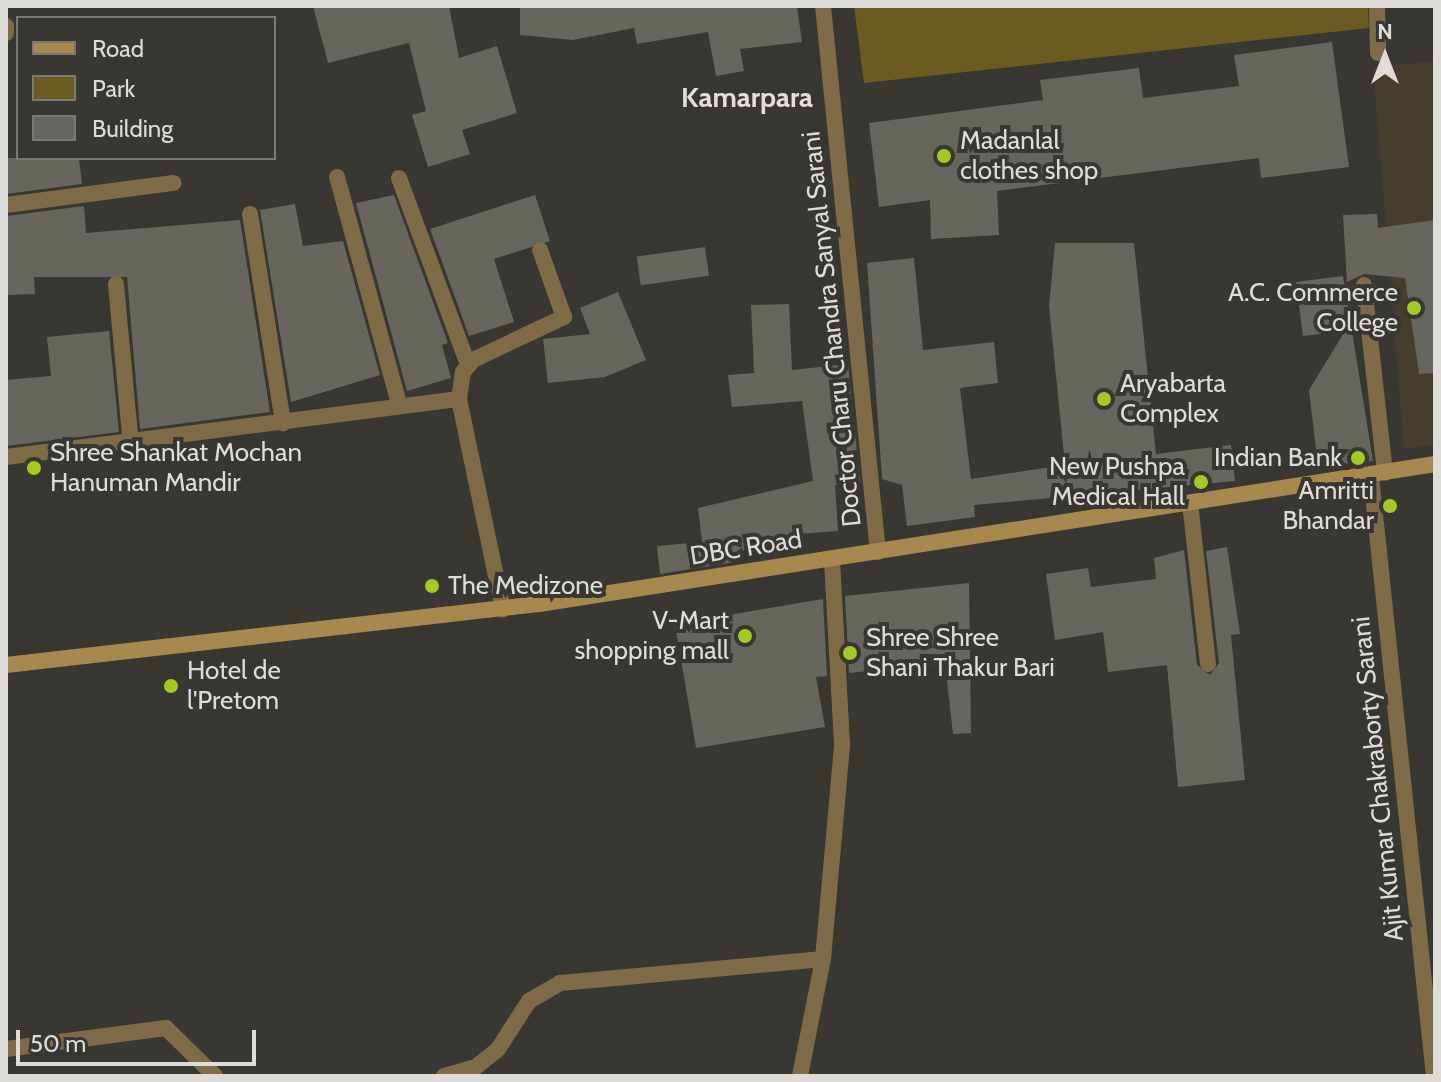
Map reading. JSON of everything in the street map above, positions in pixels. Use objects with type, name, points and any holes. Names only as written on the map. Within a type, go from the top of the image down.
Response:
[{"type":"street","name":"Doctor Charu Chandra Sanyal Sarani","points":[[823,6],[878,552]]},
{"type":"street","points":[[1377,6],[1378,53]]},
{"type":"street","points":[[6,26],[6,33]]},
{"type":"street","points":[[337,177],[399,404]]},
{"type":"street","points":[[399,178],[436,297],[468,365],[459,399],[503,609]]},
{"type":"street","points":[[6,205],[174,183]]},
{"type":"street","points":[[250,214],[283,423]]},
{"type":"street","points":[[468,365],[564,317],[540,250]]},
{"type":"street","points":[[116,284],[131,446]]},
{"type":"street","name":"Ajit Kumar Chakraborty Sarani","points":[[1364,285],[1378,475],[1434,1076]]},
{"type":"street","points":[[6,457],[131,446],[399,404],[459,399]]},
{"type":"street","name":"DBC Road","points":[[6,662],[503,609],[1435,464]]},
{"type":"street","points":[[1190,503],[1208,664]]},
{"type":"street","points":[[800,1076],[823,959],[842,744],[832,559]]},
{"type":"street","points":[[444,1076],[476,1067],[498,1049],[529,1001],[560,983],[823,959]]},
{"type":"street","points":[[6,1049],[166,1028],[215,1076]]},
{"type":"shaded area","name":"A.C. Commerce College","points":[[1435,61],[1435,444],[1404,449],[1373,67]]},
{"type":"green space","points":[[854,6],[1368,6],[1369,28],[864,83]]},
{"type":"building","points":[[313,6],[449,6],[459,58],[497,46],[517,113],[462,130],[470,154],[428,167],[412,115],[426,111],[409,43],[328,63]]},
{"type":"building","points":[[520,6],[797,6],[802,42],[740,49],[744,71],[716,76],[708,32],[637,44],[634,28],[573,40],[520,35]]},
{"type":"building","points":[[1332,42],[1349,167],[1261,178],[1259,158],[997,191],[999,235],[931,239],[930,200],[879,207],[869,123],[1043,100],[1040,80],[1139,68],[1143,98],[1239,86],[1234,55]]},
{"type":"building","points":[[6,158],[79,160],[82,184],[6,194]]},
{"type":"building","points":[[394,195],[448,343],[442,345],[451,378],[407,391],[356,203]]},
{"type":"building","points":[[535,195],[550,241],[494,259],[514,322],[469,336],[430,229]]},
{"type":"building","points":[[295,204],[303,246],[343,241],[380,375],[291,402],[260,210]]},
{"type":"building","points":[[84,206],[86,233],[240,220],[270,412],[140,429],[127,277],[34,277],[35,294],[6,295],[6,216]]},
{"type":"building","points":[[1377,214],[1378,228],[1435,220],[1435,373],[1419,374],[1405,278],[1364,274],[1347,282],[1343,215]]},
{"type":"building","points":[[1055,243],[1134,243],[1156,454],[1231,445],[1235,481],[974,505],[975,517],[907,526],[902,485],[882,479],[867,263],[914,258],[923,350],[994,342],[998,383],[960,388],[971,479],[1065,465],[1049,306]]},
{"type":"building","points":[[705,247],[709,276],[641,285],[637,257]]},
{"type":"building","points":[[1343,276],[1373,461],[1318,466],[1309,390],[1345,331],[1303,336],[1296,282]]},
{"type":"building","points":[[618,292],[646,360],[605,377],[548,383],[543,339],[590,334],[580,308]]},
{"type":"building","points":[[789,304],[792,370],[848,364],[860,482],[835,485],[838,531],[786,535],[787,540],[744,549],[740,561],[660,574],[657,546],[702,542],[698,508],[813,481],[802,401],[732,407],[728,375],[754,373],[751,305]]},
{"type":"building","points":[[109,331],[119,432],[6,446],[6,380],[51,376],[47,337]]},
{"type":"building","points":[[1227,547],[1240,634],[1231,635],[1245,780],[1178,787],[1167,665],[1108,672],[1103,632],[1055,640],[1046,574],[1088,568],[1091,587],[1156,579],[1154,558],[1184,550],[1197,665],[1210,675],[1219,663],[1206,551]]},
{"type":"building","points":[[969,583],[971,733],[953,734],[945,663],[849,673],[845,596]]},
{"type":"building","points":[[823,599],[827,676],[816,677],[825,727],[696,748],[675,624]]},
{"type":"place","name":"Madanlal clothes shop","points":[[944,156]]},
{"type":"place","name":"A.C. Commerce College","points":[[1414,308]]},
{"type":"place","name":"Aryabarta Complex","points":[[1104,399]]},
{"type":"place","name":"Indian Bank","points":[[1358,458]]},
{"type":"place","name":"Shree Shankat Mochan Hanuman Mandir","points":[[34,468]]},
{"type":"place","name":"New Pushpa Medical Hall","points":[[1201,482]]},
{"type":"place","name":"Amritti Bhandar","points":[[1390,506]]},
{"type":"place","name":"The Medizone","points":[[432,586]]},
{"type":"place","name":"V-Mart shopping mall","points":[[745,636]]},
{"type":"place","name":"Shree Shree Shani Thakur Bari","points":[[850,653]]},
{"type":"place","name":"Hotel de l'Pretom","points":[[171,686]]},
{"type":"district","name":"Kamarpara","points":[[747,97]]}]
